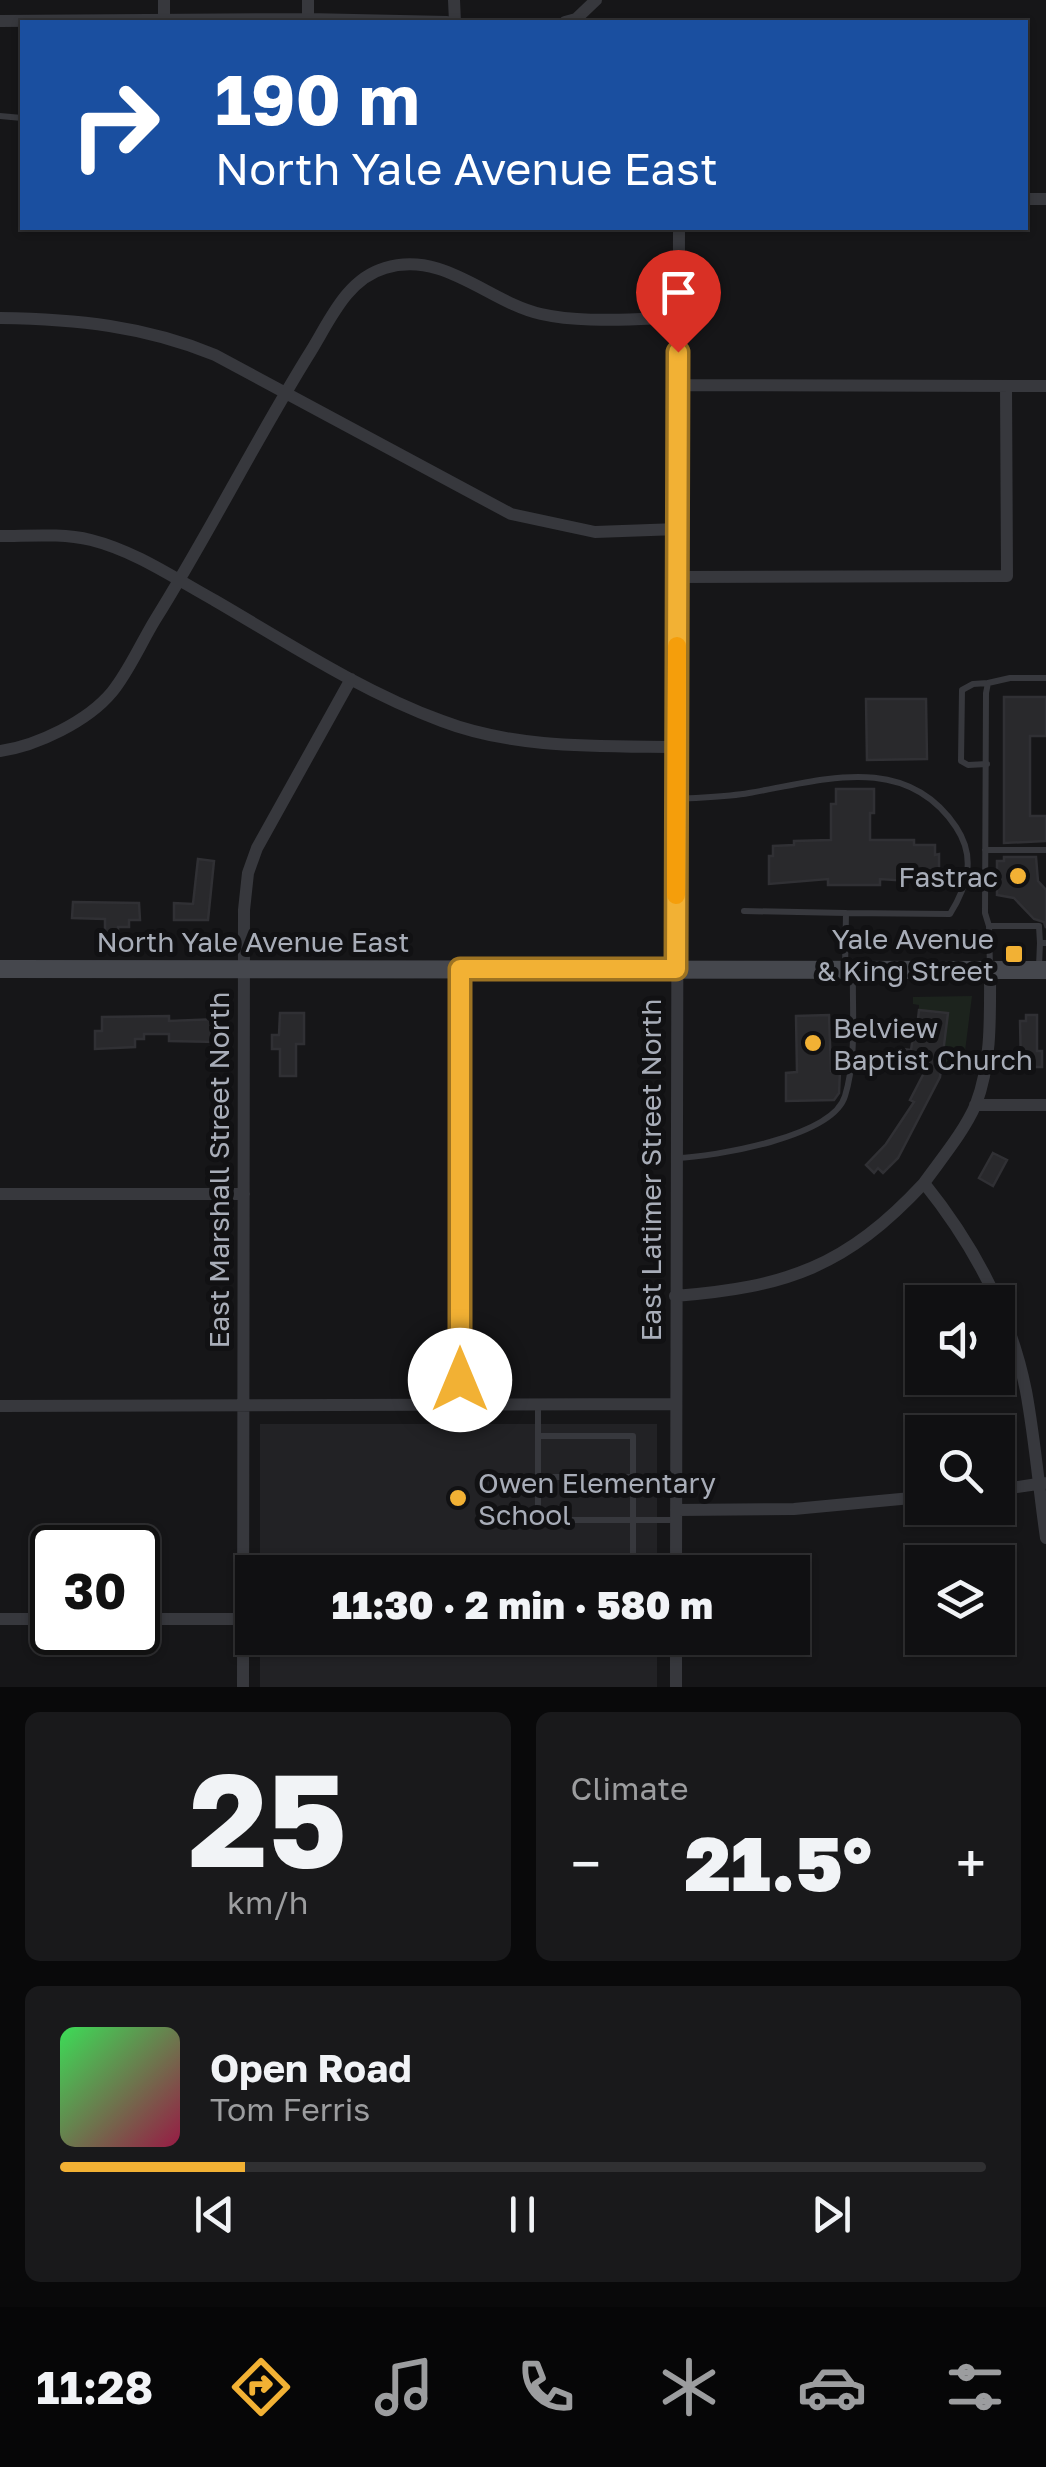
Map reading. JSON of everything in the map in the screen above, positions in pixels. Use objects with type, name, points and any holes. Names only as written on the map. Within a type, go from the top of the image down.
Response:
[{"type":"main road","name":"North Yale Avenue East","points":[[0,969],[1043,970]]},
{"type":"street","points":[[308,0],[308,19]]},
{"type":"street","points":[[572,20],[596,0]]},
{"type":"street","points":[[236,20],[354,20]]},
{"type":"street","name":"East Latimer Street North","points":[[676,1555],[678,230]]},
{"type":"street","points":[[0,751],[35,744],[67,727],[111,693],[180,581],[285,393],[348,293],[366,276],[387,267],[449,270],[512,304],[562,318],[678,318]]},
{"type":"street","points":[[0,318],[68,319],[175,338],[215,354],[511,514],[595,532],[678,529]]},
{"type":"street","points":[[678,385],[1046,386]]},
{"type":"street","points":[[678,577],[1007,576],[1006,386]]},
{"type":"street","points":[[0,536],[60,536],[121,550],[351,680],[474,732],[538,742],[675,747]]},
{"type":"street","name":"East Marshall Street North","points":[[243,1555],[243,968],[248,873],[256,848],[351,680]]},
{"type":"street","points":[[460,969],[460,1404]]},
{"type":"street","points":[[675,1296],[759,1286],[827,1262],[891,1219],[924,1184],[975,1105],[985,1069],[990,970]]},
{"type":"street","points":[[975,1105],[1046,1104]]},
{"type":"street","points":[[924,1184],[977,1260],[997,1302],[1026,1390],[1042,1483],[1046,1538]]},
{"type":"street","points":[[0,1194],[244,1194]]},
{"type":"street","points":[[0,1406],[675,1404]]},
{"type":"street","points":[[1015,1487],[1042,1483]]},
{"type":"street","points":[[676,1515],[905,1499]]},
{"type":"street","points":[[0,1619],[30,1619]]},
{"type":"street","points":[[160,1619],[235,1619]]},
{"type":"street","name":"East Marshall Street North","points":[[242,1655],[242,1687]]},
{"type":"street","points":[[676,1655],[676,1687]]},
{"type":"lane","points":[[987,764],[968,765],[961,760],[962,690],[973,684],[1010,678],[1046,678]]},
{"type":"lane","points":[[988,683],[985,914],[990,970]]},
{"type":"lane","points":[[675,799],[741,794],[822,778],[901,781],[929,798],[954,823],[966,845],[970,861],[960,898],[950,914],[744,911]]},
{"type":"lane","points":[[985,850],[1046,850]]},
{"type":"lane","points":[[676,1158],[709,1158],[792,1134],[835,1112],[845,1098],[852,1048],[846,914]]},
{"type":"lane","points":[[989,926],[1040,926],[1043,970]]},
{"type":"lane","points":[[538,1404],[538,1514],[549,1520],[633,1520],[676,1515]]},
{"type":"lane","points":[[538,1436],[633,1436],[633,1555]]},
{"type":"lane","points":[[538,1477],[633,1477]]},
{"type":"shaded area","points":[[972,996],[962,1075],[941,1071],[948,1013],[919,1010],[913,997]]},
{"type":"shaded area","name":"Owen Elementary School","points":[[260,1424],[657,1424],[657,1555],[260,1555]]},
{"type":"shaded area","points":[[260,1655],[657,1655],[657,1687],[260,1687]]},
{"type":"building","points":[[1004,697],[1046,697],[1046,736],[1030,736],[1030,816],[1046,816],[1046,841],[1004,843]]},
{"type":"building","points":[[866,699],[926,699],[927,759],[867,760]]},
{"type":"building","points":[[836,789],[874,789],[870,840],[914,840],[914,845],[935,845],[935,855],[939,854],[939,883],[880,879],[880,885],[828,885],[828,879],[769,884],[773,846],[831,840],[831,804],[836,804]]},
{"type":"building","points":[[1004,857],[1036,857],[1038,881],[1046,890],[1046,928],[1044,922],[1034,919],[1014,898],[997,895],[997,861],[1004,861]]},
{"type":"building","points":[[198,859],[214,861],[208,920],[174,920],[174,903],[193,904]]},
{"type":"building","points":[[73,902],[139,903],[140,920],[129,920],[129,927],[118,927],[118,934],[105,935],[105,919],[72,918]]},
{"type":"building","points":[[919,1010],[948,1013],[940,1077],[898,1158],[883,1173],[878,1168],[874,1173],[866,1165],[886,1144],[914,1102],[910,1100],[925,1071],[900,1067],[902,1049],[911,1050],[916,1037]]},
{"type":"building","points":[[280,1013],[304,1013],[304,1044],[296,1044],[296,1076],[280,1076],[280,1049],[272,1049],[272,1035],[279,1035]]},
{"type":"building","name":"Belview Baptist Church","points":[[829,1015],[831,1071],[840,1071],[839,1093],[834,1100],[786,1101],[786,1073],[797,1072],[796,1016]]},
{"type":"building","points":[[1026,1015],[1037,1015],[1037,1051],[1042,1051],[1042,1067],[1021,1067],[1020,1021],[1026,1021]]},
{"type":"building","points":[[169,1016],[169,1021],[218,1019],[218,1042],[169,1041],[169,1034],[144,1034],[144,1039],[135,1039],[135,1047],[95,1049],[95,1031],[102,1031],[102,1017]]},
{"type":"building","points":[[993,1153],[1007,1160],[993,1186],[979,1178]]},
{"type":"slow traffic","points":[[676,895],[677,646]]},
{"type":"place","name":"Fastrac","points":[[1018,876]]},
{"type":"place","name":"Yale Avenue & King Street","points":[[1014,954]]},
{"type":"place","name":"Belview Baptist Church","points":[[813,1043]]},
{"type":"place","name":"Owen Elementary School","points":[[458,1498]]},
{"type":"route","points":[[460,1380],[460,969],[676,969],[678,352]]}]
